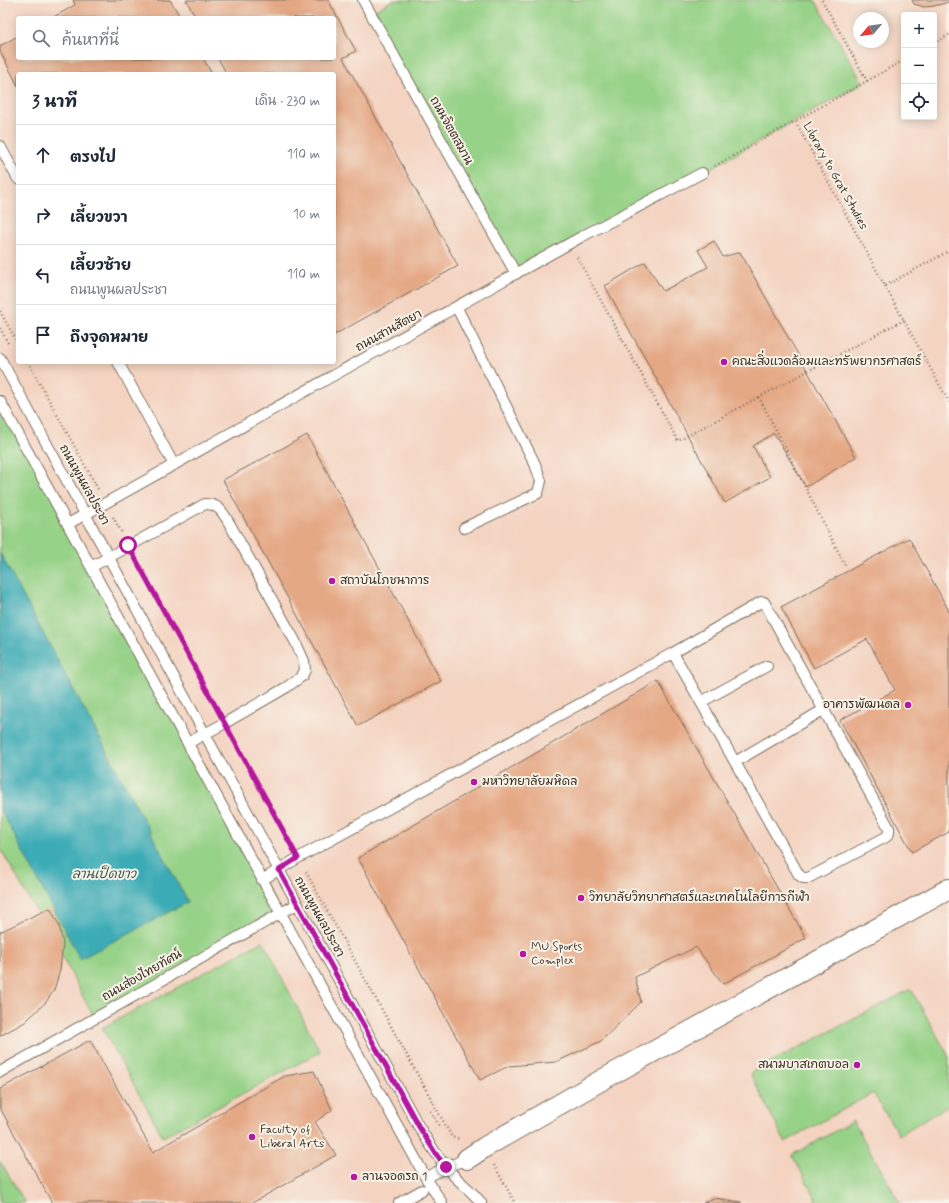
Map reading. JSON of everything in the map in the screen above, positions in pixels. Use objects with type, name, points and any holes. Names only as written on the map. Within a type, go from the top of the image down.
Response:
[{"type":"street","points":[[466,1150],[485,1147],[600,1081],[949,889]]},
{"type":"lane","name":"ถนนจิตตสมาน","points":[[363,0],[516,274]]},
{"type":"lane","points":[[0,146],[16,175]]},
{"type":"lane","name":"ถนนสานสัตยา","points":[[68,524],[570,244],[702,173]]},
{"type":"lane","points":[[456,308],[535,464],[541,481],[538,493],[464,528]]},
{"type":"lane","name":"ถนนพูนผลประชา","points":[[0,358],[419,1127],[446,1167],[476,1195],[481,1203]]},
{"type":"lane","points":[[119,364],[174,465]]},
{"type":"lane","points":[[0,401],[426,1178],[442,1203]]},
{"type":"lane","points":[[91,567],[128,545],[205,504],[216,506],[221,510],[228,521],[295,640],[304,661],[305,670],[302,676],[287,687],[188,743]]},
{"type":"lane","points":[[262,880],[298,858],[673,653],[762,602],[889,828],[889,833],[886,837],[808,878],[803,878],[799,875],[673,653]]},
{"type":"lane","points":[[701,702],[767,666]]},
{"type":"lane","points":[[735,762],[823,710]]},
{"type":"lane","name":"ถนนส่องไทยทัศน์","points":[[0,1072],[297,904]]},
{"type":"lane","points":[[426,1178],[446,1167],[466,1150]]},
{"type":"lane","points":[[399,1203],[422,1190]]},
{"type":"path","points":[[822,0],[866,81]]},
{"type":"path","points":[[937,41],[949,35]]},
{"type":"path","name":"Library to Grat Studies","points":[[901,62],[795,121],[949,402]]},
{"type":"path","points":[[702,173],[795,121]]},
{"type":"path","points":[[570,244],[678,440],[904,320]]},
{"type":"path","points":[[885,286],[949,250]]},
{"type":"path","points":[[0,311],[16,340]]},
{"type":"path","points":[[29,364],[452,1137],[466,1150]]},
{"type":"path","points":[[760,397],[846,565]]},
{"type":"path","points":[[428,1108],[443,1134]]},
{"type":"path","points":[[485,1147],[515,1203]]},
{"type":"shaded area","name":"มหาวิทยาลัยมหิดล","points":[[0,0],[949,0],[949,1203],[0,1203]]},
{"type":"green space","points":[[393,0],[815,0],[863,83],[702,173],[516,274],[370,13]]},
{"type":"green space","points":[[0,401],[281,913],[94,1018],[62,956],[0,848]]},
{"type":"green space","points":[[263,941],[320,1052],[163,1137],[102,1028]]},
{"type":"green space","name":"สนามบาสเกตบอล","points":[[911,989],[949,1057],[949,1105],[899,1135],[873,1093],[785,1142],[750,1073]]},
{"type":"green space","points":[[853,1121],[900,1203],[818,1203],[792,1155]]},
{"type":"green space","points":[[0,1161],[25,1203],[0,1203]]},
{"type":"water","name":"ลานเป็ดขาว","points":[[0,553],[188,902],[80,959],[0,809]]},
{"type":"building","points":[[73,0],[170,0],[180,16],[56,16],[75,5]]},
{"type":"building","points":[[186,0],[328,0],[356,51],[343,58],[458,266],[336,334],[336,72],[223,72],[225,71],[219,60],[336,60],[336,16],[195,16]]},
{"type":"building","points":[[912,0],[949,0],[949,2],[924,7],[914,4]]},
{"type":"building","points":[[16,37],[16,60],[204,60],[211,72],[16,72],[16,82],[0,51],[0,46]]},
{"type":"building","name":"คณะสิ่งแวดล้อมและทรัพยากรศาสตร์","points":[[714,241],[723,257],[740,252],[856,457],[806,487],[774,433],[753,446],[770,477],[725,503],[605,286],[645,262],[663,291],[708,267],[698,250]]},
{"type":"building","name":"สถาบันโภชนาการ","points":[[307,435],[441,681],[358,726],[223,480]]},
{"type":"building","name":"อาคารพัฒนดล","points":[[909,538],[949,611],[949,832],[912,852],[840,720],[895,690],[867,639],[814,668],[781,607]]},
{"type":"building","name":"วิทยาลัยวิทยาศาสตร์และเทคโนโลยีการกีฬา","points":[[658,681],[806,938],[723,984],[696,947],[635,977],[641,1002],[601,1041],[556,1062],[509,1066],[480,1080],[358,858]]},
{"type":"building","points":[[50,908],[59,925],[63,943],[60,970],[54,990],[46,1002],[25,1022],[0,1036],[0,932]]},
{"type":"building","name":"Faculty of Liberal Arts","points":[[90,1040],[153,1152],[285,1076],[314,1071],[332,1110],[315,1122],[336,1155],[252,1203],[52,1203],[0,1108],[0,1089]]},
{"type":"building","points":[[714,1198],[741,1202],[741,1203],[703,1203]]},
{"type":"place","name":"คณะสิ่งแวดล้อมและทรัพยากรศาสตร์","points":[[724,362]]},
{"type":"place","name":"สถาบันโภชนาการ","points":[[332,581]]},
{"type":"place","name":"อาคารพัฒนดล","points":[[908,705]]},
{"type":"place","name":"มหาวิทยาลัยมหิดล","points":[[474,782]]},
{"type":"place","name":"วิทยาลัยวิทยาศาสตร์และเทคโนโลยีการกีฬา","points":[[581,898]]},
{"type":"place","name":"MU Sports Complex","points":[[523,954]]},
{"type":"place","name":"สนามบาสเกตบอล","points":[[857,1065]]},
{"type":"place","name":"Faculty of Liberal Arts","points":[[252,1137]]},
{"type":"place","name":"ลานจอดรถ 1","points":[[354,1177]]},
{"type":"route","points":[[128,545],[298,858],[279,870],[419,1127],[446,1167]]}]
